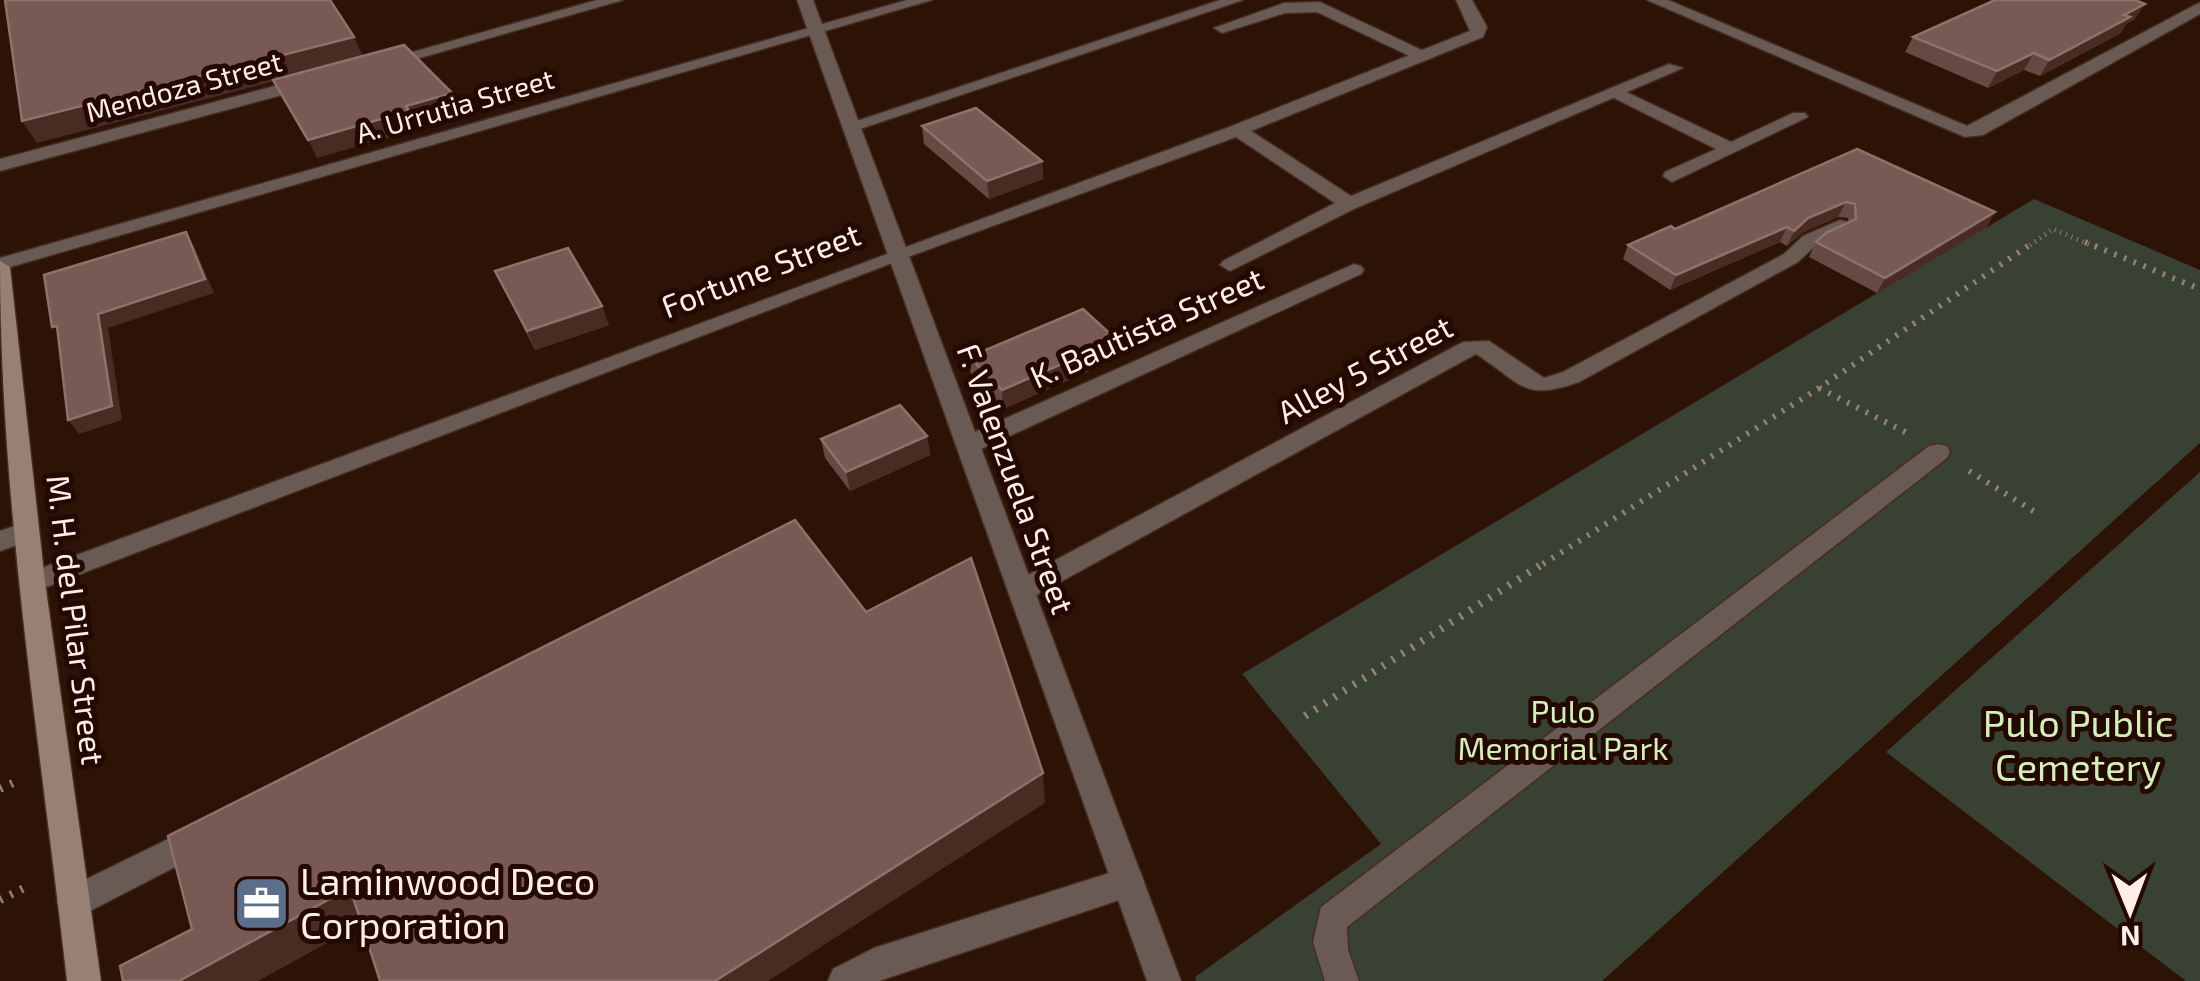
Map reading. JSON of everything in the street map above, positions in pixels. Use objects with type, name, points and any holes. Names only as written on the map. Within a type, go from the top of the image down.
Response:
[{"type":"main road","name":"M. H. del Pilar Street","points":[[0,266],[13,536],[32,582],[84,981]]},
{"type":"street","points":[[365,67],[615,0]]},
{"type":"street","name":"F. Valenzuela Street","points":[[805,0],[1164,981]]},
{"type":"street","name":"A. Urrutia Street","points":[[0,266],[924,0]]},
{"type":"street","points":[[851,126],[1235,0]]},
{"type":"street","name":"Fortune Street","points":[[32,582],[898,254],[1238,130],[1422,56],[1479,31],[1464,0]]},
{"type":"street","points":[[1656,0],[1965,132],[1976,130],[2200,7],[2191,0]]},
{"type":"street","points":[[1675,9],[1700,0]]},
{"type":"street","points":[[1222,28],[1284,8],[1320,7],[1422,56]]},
{"type":"street","points":[[1230,265],[1348,204],[1674,68]]},
{"type":"street","name":"Mendoza Street","points":[[0,165],[327,77]]},
{"type":"street","points":[[1616,92],[1729,148]]},
{"type":"street","points":[[1672,176],[1799,117]]},
{"type":"street","points":[[1238,130],[1348,204]]},
{"type":"street","name":"Alley 5 Street","points":[[1021,591],[1471,347],[1482,346],[1536,385],[1545,386],[1571,377],[1791,258],[1810,240],[1840,226]]},
{"type":"street","name":"K. Bautista Street","points":[[968,445],[1354,270]]},
{"type":"street","points":[[1342,981],[1330,952],[1333,918],[1938,452]]},
{"type":"street","points":[[74,902],[234,822]]},
{"type":"street","points":[[845,981],[874,965],[1128,882]]},
{"type":"path","points":[[1305,716],[1818,388],[2053,228],[2200,289]]},
{"type":"path","points":[[1818,388],[1938,452],[2035,512]]},
{"type":"green space","name":"Pulo Memorial Park","points":[[2034,199],[2200,270],[2200,443],[1602,981],[1196,981],[1195,977],[1381,844],[1242,674]]},
{"type":"green space","name":"Pulo Public Cemetery","points":[[2200,472],[2200,981],[2186,981],[1886,752]]},
{"type":"building","points":[[5,0],[330,0],[354,37],[22,121]]},
{"type":"building","points":[[1995,0],[2135,0],[2145,4],[2124,15],[2130,17],[2049,60],[2034,53],[1997,71],[1913,37]]},
{"type":"building","points":[[404,45],[452,93],[406,106],[409,111],[308,140],[273,80]]},
{"type":"building","points":[[976,108],[1042,161],[987,181],[922,126]]},
{"type":"building","points":[[1857,149],[1995,212],[1885,278],[1816,242],[1856,219],[1855,204],[1846,202],[1808,218],[1794,231],[1787,227],[1676,275],[1628,245],[1671,226],[1675,229]]},
{"type":"building","points":[[186,232],[205,279],[98,314],[112,406],[68,420],[57,326],[52,327],[44,275]]},
{"type":"building","points":[[568,248],[602,306],[527,331],[495,271]]},
{"type":"building","points":[[1083,309],[1117,340],[1002,390],[969,357]]},
{"type":"building","points":[[900,405],[927,436],[846,472],[821,439]]},
{"type":"building","points":[[795,520],[866,612],[971,558],[1043,773],[715,981],[380,981],[350,888],[179,981],[123,981],[120,966],[192,929],[168,836]]},
{"type":"place","name":"Laminwood Deco Corporation","points":[[261,904]]}]
